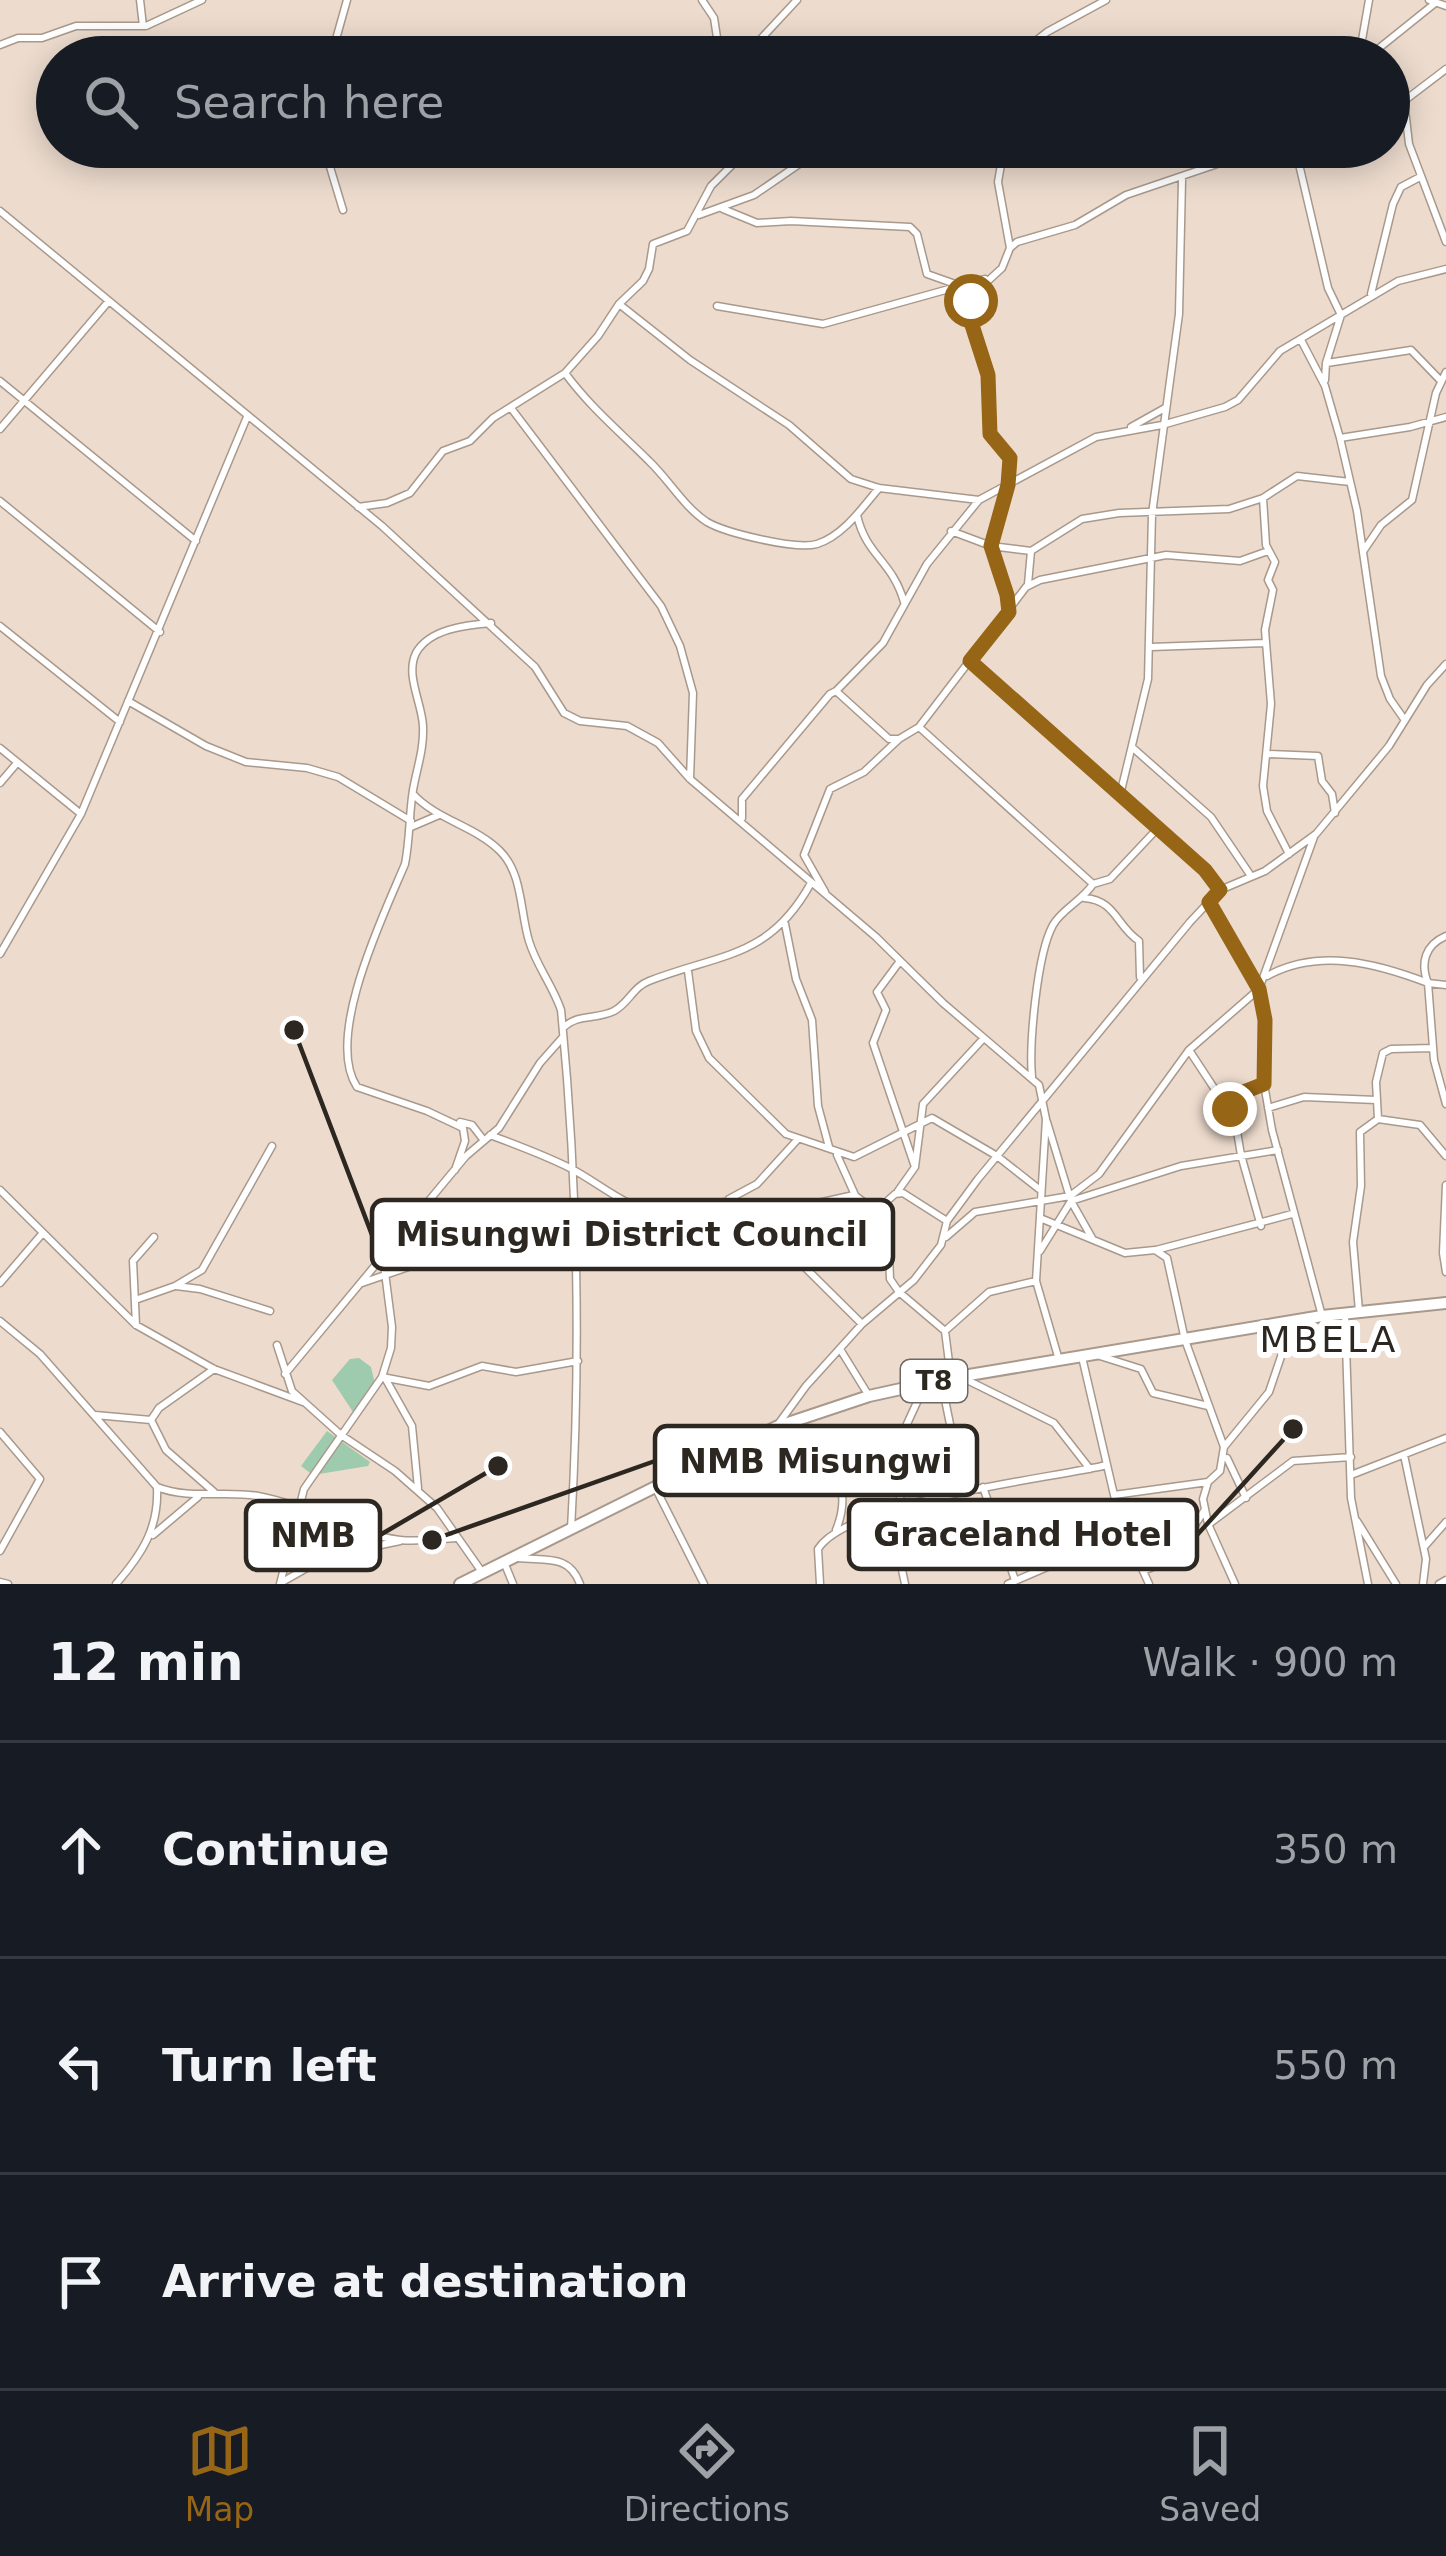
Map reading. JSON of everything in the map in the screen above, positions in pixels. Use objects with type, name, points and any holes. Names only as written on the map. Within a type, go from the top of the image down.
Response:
[{"type":"highway","name":"T8","points":[[460,1584],[782,1425],[868,1396],[1345,1312],[1446,1303]]},
{"type":"street","points":[[140,0],[142,26]]},
{"type":"street","points":[[49,36],[66,27],[142,26],[201,0]]},
{"type":"street","points":[[337,36],[347,0]]},
{"type":"street","points":[[702,0],[714,18],[717,36]]},
{"type":"street","points":[[764,36],[797,0]]},
{"type":"street","points":[[1042,36],[1106,0]]},
{"type":"street","points":[[1363,36],[1369,0]]},
{"type":"street","points":[[1387,36],[1432,2],[1446,6]]},
{"type":"street","points":[[0,45],[36,37]]},
{"type":"street","points":[[1410,96],[1446,69]]},
{"type":"street","points":[[1410,144],[1446,242]]},
{"type":"street","points":[[330,168],[343,210]]},
{"type":"street","points":[[358,507],[410,494],[437,456],[470,441],[493,418],[565,373],[646,275],[653,244],[687,231],[711,186],[727,168]]},
{"type":"street","points":[[699,215],[754,195],[793,168]]},
{"type":"street","points":[[1000,168],[998,182],[1010,248],[1002,268],[971,301],[971,322],[988,375],[990,434],[1009,454],[1008,485],[991,546],[1009,612]]},
{"type":"street","points":[[1010,248],[1030,237],[1075,225],[1126,195],[1209,168]]},
{"type":"street","points":[[1300,168],[1324,273],[1341,315],[1326,363],[1325,386]]},
{"type":"street","points":[[1370,296],[1401,187],[1420,176]]},
{"type":"street","points":[[1120,795],[1151,647],[1152,514],[1179,314],[1182,179]]},
{"type":"street","points":[[723,209],[758,223],[910,227],[917,234],[926,274],[958,286],[971,301]]},
{"type":"street","points":[[0,211],[491,623],[535,667],[564,712],[580,721],[627,726],[658,743],[690,779],[1032,1078],[1046,1102],[1036,1281],[1060,1360]]},
{"type":"street","points":[[743,822],[742,799],[824,699],[883,643],[951,531],[980,500],[1096,436],[1209,414],[1238,400],[1271,357],[1398,281],[1446,269]]},
{"type":"street","points":[[716,305],[823,324],[988,279]]},
{"type":"street","points":[[0,429],[108,302]]},
{"type":"street","points":[[619,304],[689,360],[789,424],[851,479],[879,488],[980,500]]},
{"type":"street","points":[[1300,340],[1325,386],[1340,438],[1381,676],[1404,719]]},
{"type":"street","points":[[1326,363],[1411,350],[1440,380]]},
{"type":"street","points":[[1362,553],[1382,525],[1409,506],[1440,380],[1446,372]]},
{"type":"street","points":[[565,373],[600,417],[649,460],[704,520],[735,532],[809,545],[827,539],[857,515],[879,488]]},
{"type":"street","points":[[0,381],[196,542]]},
{"type":"street","points":[[511,407],[661,607],[680,646],[693,693],[690,779]]},
{"type":"street","points":[[1127,429],[1165,408]]},
{"type":"street","points":[[0,954],[81,814],[247,417]]},
{"type":"street","points":[[1340,438],[1446,417]]},
{"type":"street","points":[[951,531],[991,546],[1031,551],[1082,518],[1228,509],[1262,498],[1298,476],[1350,482]]},
{"type":"street","points":[[1262,498],[1268,551],[1275,562],[1268,580],[1273,592],[1265,643],[1272,686],[1265,805],[1289,854]]},
{"type":"street","points":[[0,501],[160,632]]},
{"type":"street","points":[[0,516],[8,508]]},
{"type":"street","points":[[857,515],[862,536],[895,574],[904,602]]},
{"type":"street","points":[[826,896],[804,855],[830,789],[871,767],[919,727],[1026,587],[1032,571],[1031,551]]},
{"type":"street","points":[[1026,587],[1057,575],[1180,554],[1240,561],[1268,551]]},
{"type":"street","points":[[491,623],[444,632],[416,653],[413,678],[422,708],[423,753],[412,794],[404,864],[355,987],[350,1072],[357,1088],[472,1125],[486,1137],[571,1169],[625,1202],[661,1214],[674,1215],[747,1190],[798,1139]]},
{"type":"street","points":[[0,626],[120,722]]},
{"type":"street","points":[[1151,647],[1265,643]]},
{"type":"street","points":[[970,661],[1205,870],[1220,890]]},
{"type":"street","points":[[944,1238],[947,1221],[1139,980],[1220,890],[1265,872],[1316,834],[1389,746],[1446,664]]},
{"type":"street","points":[[836,692],[889,739],[899,739]]},
{"type":"street","points":[[128,701],[206,746],[246,762],[307,768],[338,777],[411,824]]},
{"type":"street","points":[[919,727],[1093,884]]},
{"type":"street","points":[[0,748],[81,814]]},
{"type":"street","points":[[1132,748],[1211,817],[1251,876]]},
{"type":"street","points":[[1267,754],[1318,756],[1334,813]]},
{"type":"street","points":[[0,784],[18,762]]},
{"type":"street","points":[[412,794],[490,843],[508,862],[529,941],[553,986],[563,1032],[578,1267],[571,1528]]},
{"type":"street","points":[[411,824],[439,815]]},
{"type":"street","points":[[1032,1078],[1030,1046],[1046,944],[1059,917],[1084,898],[1093,884],[1110,878],[1159,828]]},
{"type":"street","points":[[1040,1252],[1071,1198],[1099,1174],[1189,1050],[1259,989],[1316,834]]},
{"type":"street","points":[[285,1374],[455,1170],[500,1128],[573,1019],[619,1009],[646,982],[743,950],[784,924],[811,883]]},
{"type":"street","points":[[1084,898],[1111,907],[1138,941],[1139,980]]},
{"type":"street","points":[[1209,902],[1259,989],[1265,1020],[1268,1108],[1322,1316]]},
{"type":"street","points":[[784,924],[796,979],[812,1020],[818,1106],[856,1195],[875,1211],[886,1232]]},
{"type":"street","points":[[1446,936],[1426,954],[1423,966],[1434,1060],[1446,1104]]},
{"type":"street","points":[[1265,976],[1293,965],[1357,960],[1446,986]]},
{"type":"street","points":[[900,961],[877,992],[886,1010],[873,1043],[915,1167]]},
{"type":"street","points":[[688,971],[696,1030],[710,1058],[768,1118],[798,1139],[859,1156],[932,1118],[997,1156],[1040,1190]]},
{"type":"street","points":[[875,1211],[915,1167],[923,1103],[983,1039]]},
{"type":"street","points":[[1378,1119],[1376,1082],[1386,1049],[1433,1048]]},
{"type":"street","points":[[1189,1050],[1235,1120],[1261,1226]]},
{"type":"street","points":[[1434,1060],[1446,1072]]},
{"type":"street","points":[[1223,1100],[1264,1084]]},
{"type":"street","points":[[1268,1108],[1320,1096],[1376,1100]]},
{"type":"street","points":[[1046,1119],[1071,1198],[1093,1240]]},
{"type":"street","points":[[1359,1311],[1353,1242],[1361,1186],[1360,1132],[1378,1119],[1420,1125],[1446,1156]]},
{"type":"street","points":[[455,1170],[465,1134],[456,1122]]},
{"type":"street","points":[[138,1299],[202,1270],[272,1146]]},
{"type":"street","points":[[820,1584],[818,1549],[836,1530],[842,1514],[842,1481],[807,1435],[782,1425],[806,1386],[862,1324],[914,1280],[944,1238],[975,1212],[1071,1198],[1158,1172],[1278,1150]]},
{"type":"street","points":[[1446,1185],[1446,1272]]},
{"type":"street","points":[[0,1190],[136,1325],[214,1369],[303,1402]]},
{"type":"street","points":[[745,1207],[747,1190]]},
{"type":"street","points":[[895,1194],[903,1193],[947,1221]]},
{"type":"street","points":[[777,1240],[818,1203],[856,1195]]},
{"type":"street","points":[[725,1200],[745,1207],[862,1324]]},
{"type":"street","points":[[886,1202],[888,1273],[899,1292],[945,1331],[964,1490]]},
{"type":"street","points":[[1040,1218],[1125,1253],[1261,1226],[1292,1214]]},
{"type":"street","points":[[359,1284],[386,1278],[483,1226]]},
{"type":"street","points":[[0,1282],[42,1234]]},
{"type":"street","points":[[136,1325],[134,1261],[154,1237]]},
{"type":"street","points":[[1155,1250],[1170,1264],[1185,1340],[1246,1498]]},
{"type":"street","points":[[281,1584],[310,1479],[383,1377],[392,1327],[382,1256]]},
{"type":"street","points":[[945,1331],[989,1292],[1036,1281]]},
{"type":"street","points":[[175,1286],[270,1311]]},
{"type":"street","points":[[1345,1312],[1352,1475],[1368,1584]]},
{"type":"street","points":[[0,1321],[40,1354],[158,1487],[184,1495],[232,1491],[299,1506],[368,1533],[401,1540]]},
{"type":"street","points":[[1114,1495],[1208,1482],[1220,1471],[1225,1450],[1269,1392],[1293,1321]]},
{"type":"street","points":[[277,1345],[292,1391],[437,1508],[482,1572]]},
{"type":"street","points":[[840,1349],[868,1396]]},
{"type":"street","points":[[1096,1355],[1141,1369],[1153,1393],[1208,1406]]},
{"type":"street","points":[[1082,1357],[1114,1495],[1149,1584]]},
{"type":"street","points":[[383,1377],[429,1386],[482,1366],[516,1372],[578,1361]]},
{"type":"street","points":[[151,1420],[159,1408],[214,1369]]},
{"type":"street","points":[[383,1377],[412,1426],[418,1492]]},
{"type":"street","points":[[951,1378],[1054,1423],[1090,1469]]},
{"type":"street","points":[[900,1509],[901,1437],[926,1383]]},
{"type":"street","points":[[94,1415],[151,1420]]},
{"type":"street","points":[[151,1420],[166,1450],[214,1492]]},
{"type":"street","points":[[0,1432],[40,1476],[33,1497],[0,1551]]},
{"type":"street","points":[[1352,1475],[1446,1438]]},
{"type":"street","points":[[1404,1456],[1424,1547],[1423,1584]]},
{"type":"street","points":[[1208,1524],[1293,1461],[1351,1457]]},
{"type":"street","points":[[836,1530],[964,1490],[1107,1466]]},
{"type":"street","points":[[1208,1482],[1204,1511],[1235,1584]]},
{"type":"street","points":[[654,1486],[704,1584]]},
{"type":"street","points":[[150,1537],[158,1487]]},
{"type":"street","points":[[983,1487],[1018,1582],[1126,1533]]},
{"type":"street","points":[[116,1584],[150,1537],[201,1493]]},
{"type":"street","points":[[1132,1547],[1175,1542],[1204,1511]]},
{"type":"street","points":[[890,1513],[904,1584]]},
{"type":"street","points":[[842,1514],[856,1524]]},
{"type":"street","points":[[1356,1520],[1396,1584]]},
{"type":"street","points":[[1424,1547],[1446,1522]]},
{"type":"street","points":[[281,1584],[328,1556],[401,1540],[456,1538]]},
{"type":"street","points":[[1143,1571],[1173,1558],[1175,1542]]},
{"type":"street","points":[[513,1584],[509,1560],[571,1565],[580,1584]]},
{"type":"street","points":[[1354,1584],[1367,1574]]},
{"type":"green space","points":[[359,1358],[371,1367],[375,1384],[353,1412],[332,1380],[350,1359]]},
{"type":"green space","points":[[327,1431],[370,1462],[368,1466],[313,1475],[301,1466]]},
{"type":"place","name":"Misungwi District Council","points":[[294,1030]]},
{"type":"place","name":"Graceland Hotel","points":[[1293,1429]]},
{"type":"place","name":"NMB","points":[[498,1466]]},
{"type":"place","name":"NMB Misungwi","points":[[432,1540]]},
{"type":"district","name":"MBELA","points":[[1329,1339]]},
{"type":"route","points":[[971,301],[971,322],[988,375],[990,434],[1005,448],[1010,462],[991,546],[1009,612],[970,661],[1205,870],[1220,890],[1209,902],[1259,989],[1265,1020],[1264,1084],[1223,1100],[1230,1109]]}]
